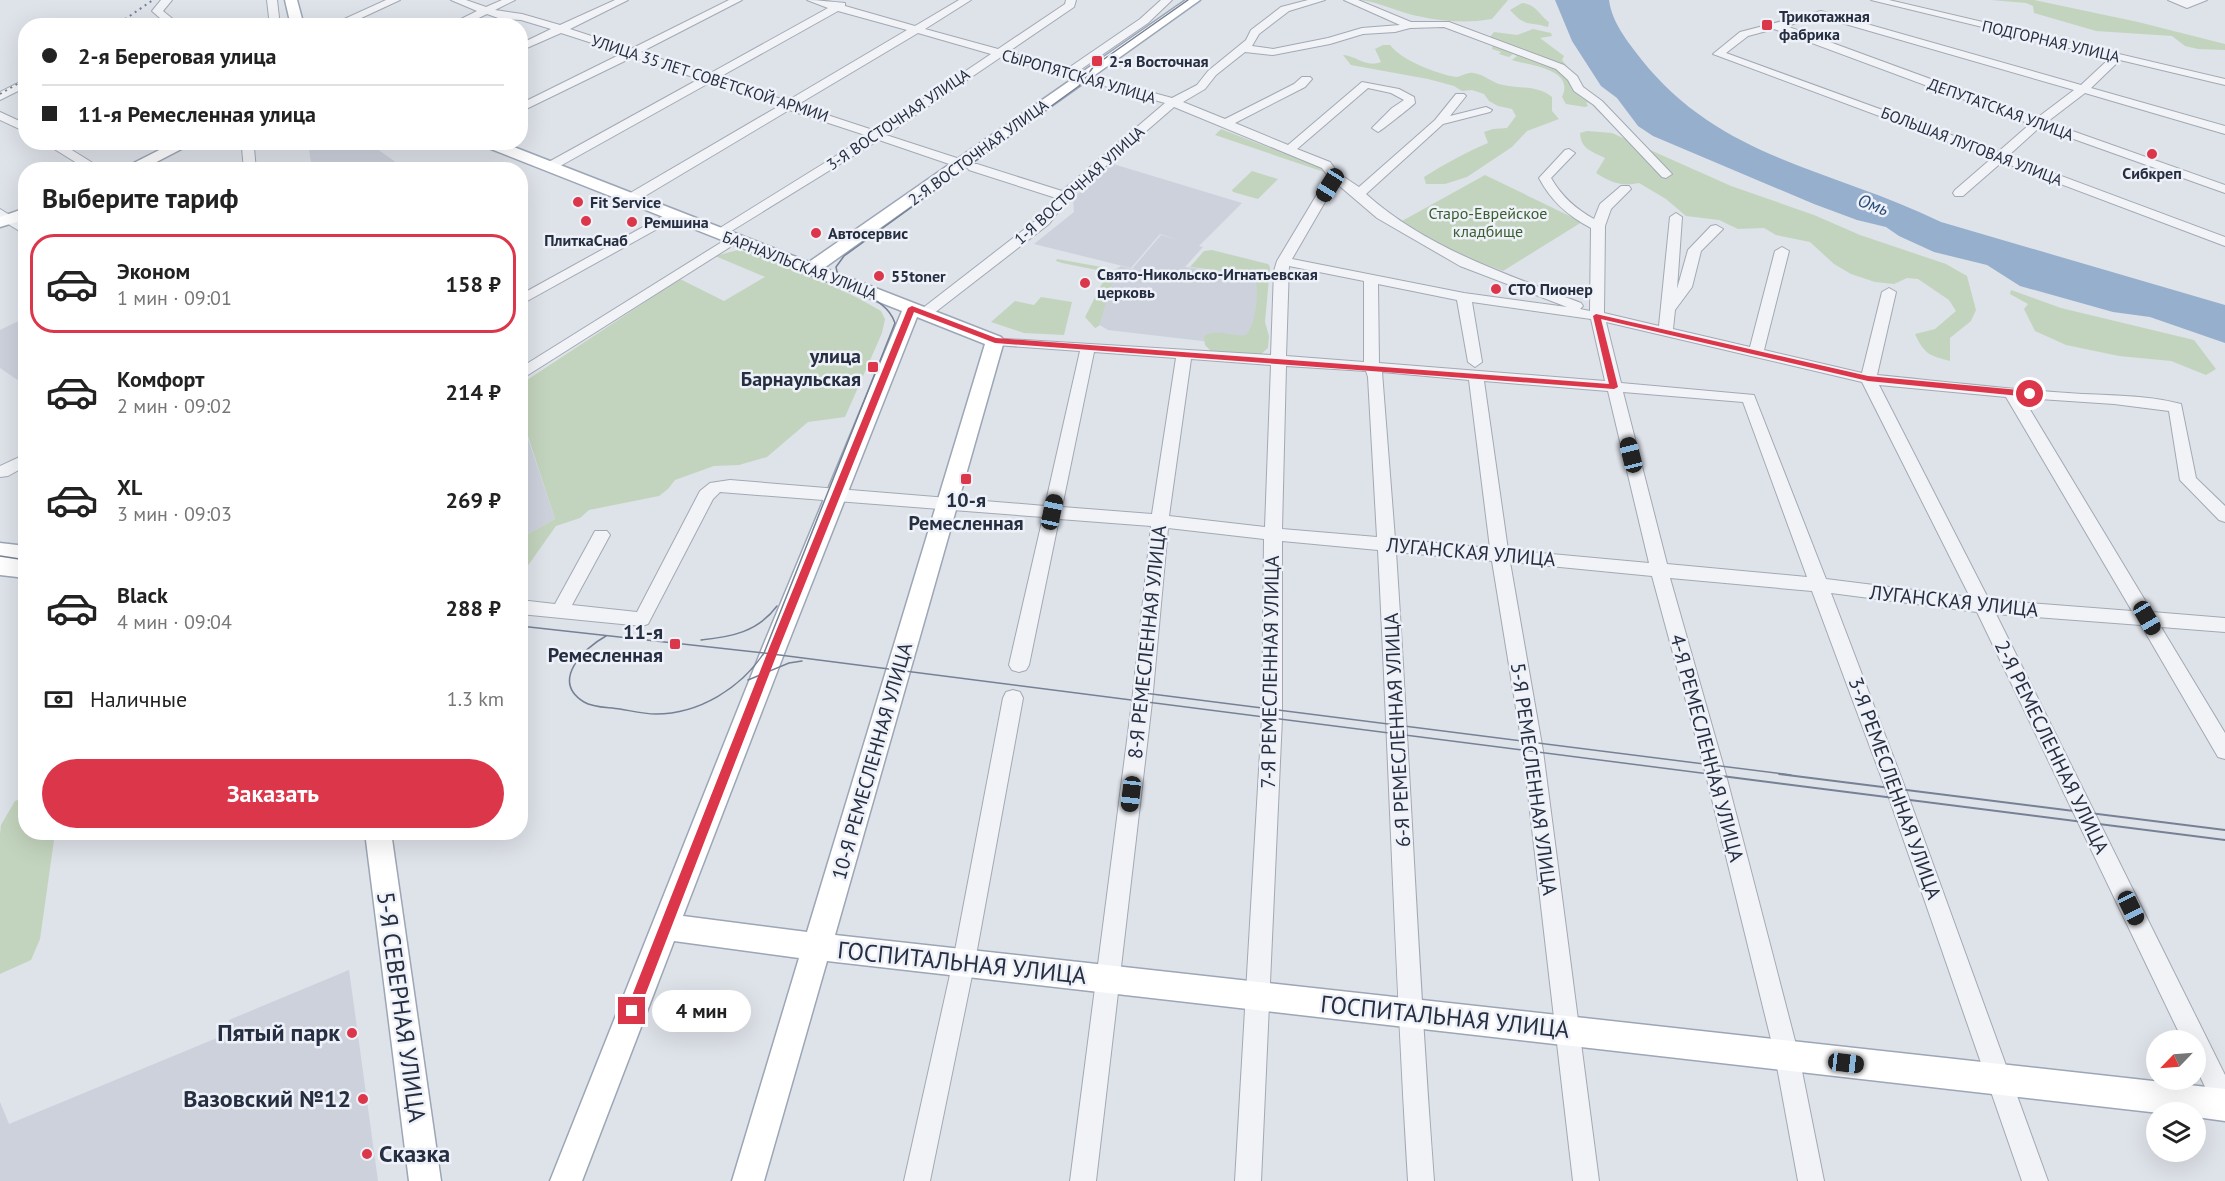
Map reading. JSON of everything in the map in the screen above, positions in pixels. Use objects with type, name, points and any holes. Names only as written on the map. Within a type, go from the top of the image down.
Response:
[{"type":"main road","points":[[291,0],[296,18]]},
{"type":"main road","points":[[1149,36],[1194,0]]},
{"type":"main road","points":[[1149,36],[1204,0]]},
{"type":"main road","name":"2-Я ВОСТОЧНАЯ УЛИЦА","points":[[819,272],[967,165],[1081,76],[1149,36]]},
{"type":"main road","points":[[143,162],[167,150]]},
{"type":"main road","name":"БАРНАУЛЬСКАЯ УЛИЦА","points":[[506,150],[995,341]]},
{"type":"main road","points":[[3,218],[18,215]]},
{"type":"main road","points":[[566,1181],[836,494],[918,311]]},
{"type":"main road","name":"10-Я РЕМЕСЛЕННАЯ УЛИЦА","points":[[748,1181],[995,341]]},
{"type":"main road","points":[[0,551],[18,553]]},
{"type":"main road","points":[[0,567],[18,569]]},
{"type":"main road","name":"5-Я СЕВЕРНАЯ УЛИЦА","points":[[379,840],[425,1181]]},
{"type":"main road","name":"ГОСПИТАЛЬНАЯ УЛИЦА","points":[[665,927],[817,947],[2225,1105]]},
{"type":"street","points":[[167,0],[157,11],[167,18]]},
{"type":"street","points":[[272,0],[274,18]]},
{"type":"street","points":[[352,18],[394,0]]},
{"type":"street","name":"УЛИЦА 35 ЛЕТ СОВЕТСКОЙ АРМИИ","points":[[456,0],[501,16],[525,18]]},
{"type":"street","points":[[470,18],[510,0]]},
{"type":"street","points":[[528,44],[623,0]]},
{"type":"street","points":[[528,105],[737,0]]},
{"type":"street","name":"СЫРОПЯТСКАЯ УЛИЦА","points":[[812,0],[1173,102],[1226,123],[1326,165],[1334,176],[1349,185],[1382,215],[1465,263],[1596,316]]},
{"type":"street","points":[[549,167],[849,0]]},
{"type":"street","points":[[630,199],[966,0]]},
{"type":"street","name":"3-Я ВОСТОЧНАЯ УЛИЦА","points":[[528,370],[1070,5],[1071,0]]},
{"type":"street","points":[[1081,76],[1167,0]]},
{"type":"street","name":"1-Я ВОСТОЧНАЯ УЛИЦА","points":[[918,311],[1044,221],[1064,196],[1173,102],[1201,87],[1212,73],[1250,42],[1256,32],[1285,9],[1320,0]]},
{"type":"street","points":[[1349,0],[1410,25]]},
{"type":"street","name":"ПОДГОРНАЯ УЛИЦА","points":[[1876,0],[2225,82]]},
{"type":"street","points":[[2173,0],[2187,5],[2202,0]]},
{"type":"street","points":[[1376,11],[1404,14],[1444,24],[1560,67],[1573,78],[1578,89],[1606,110],[1666,174]]},
{"type":"street","points":[[1778,27],[1821,14],[2225,130]]},
{"type":"street","name":"УЛИЦА 35 ЛЕТ СОВЕТСКОЙ АРМИИ","points":[[528,19],[1064,196]]},
{"type":"street","points":[[1242,48],[1273,52],[1330,41],[1362,31],[1395,29],[1410,25],[1444,24]]},
{"type":"street","name":"БОЛЬШАЯ ЛУГОВАЯ УЛИЦА","points":[[1778,27],[1744,34],[1718,54],[1869,107],[2225,242]]},
{"type":"street","name":"ДЕПУТАТСКАЯ УЛИЦА","points":[[1778,27],[2225,189]]},
{"type":"street","points":[[1959,193],[2038,123],[2083,89],[2117,57]]},
{"type":"street","points":[[1226,123],[1249,113],[1289,89],[1302,85],[1306,79]]},
{"type":"street","points":[[1289,150],[1366,84],[1395,91],[1410,99],[1409,103],[1396,110],[1378,128]]},
{"type":"street","points":[[0,97],[18,86]]},
{"type":"street","points":[[1358,194],[1439,122],[1460,96]]},
{"type":"street","points":[[1439,122],[1486,110]]},
{"type":"street","points":[[0,115],[18,125]]},
{"type":"street","points":[[63,150],[84,162]]},
{"type":"street","points":[[1569,153],[1545,178],[1551,191],[1563,206],[1598,226],[1605,207],[1625,189]]},
{"type":"street","name":"7-Я РЕМЕСЛЕННАЯ УЛИЦА","points":[[1248,1181],[1272,718],[1273,534],[1281,271],[1284,261],[1334,176]]},
{"type":"street","points":[[528,296],[672,215]]},
{"type":"street","points":[[1666,331],[1676,217]]},
{"type":"street","points":[[3,218],[18,226]]},
{"type":"street","name":"4-Я РЕМЕСЛЕННАЯ УЛИЦА","points":[[1598,226],[1596,316],[1659,569],[1716,775],[1787,1056],[1811,1181]]},
{"type":"street","points":[[1668,310],[1685,287],[1695,250],[1716,229]]},
{"type":"street","points":[[1756,352],[1782,252]]},
{"type":"street","points":[[1284,261],[1464,297],[1596,316],[1868,379],[2145,402],[2176,408],[2187,480],[2225,516]]},
{"type":"street","name":"6-Я РЕМЕСЛЕННАЯ УЛИЦА","points":[[1371,279],[1372,367],[1376,377],[1388,544],[1409,1012],[1421,1181]]},
{"type":"street","points":[[1868,379],[1889,292]]},
{"type":"street","name":"5-Я РЕМЕСЛЕННАЯ УЛИЦА","points":[[1464,297],[1500,555],[1533,751],[1586,1181]]},
{"type":"street","points":[[995,341],[1372,367],[1476,370],[1614,387]]},
{"type":"street","points":[[1019,665],[1088,347]]},
{"type":"street","name":"8-Я РЕМЕСЛЕННАЯ УЛИЦА","points":[[1083,1181],[1142,702],[1160,520],[1184,354]]},
{"type":"street","name":"2-Я РЕМЕСЛЕННАЯ УЛИЦА","points":[[1868,379],[1983,606],[2225,1101]]},
{"type":"street","name":"3-Я РЕМЕСЛЕННАЯ УЛИЦА","points":[[1614,387],[1749,398],[2001,1080],[2035,1181]]},
{"type":"street","points":[[2011,392],[2225,751]]},
{"type":"street","points":[[2,472],[18,463]]},
{"type":"street","name":"ЛУГАНСКАЯ УЛИЦА","points":[[560,611],[642,619],[706,495],[716,487],[730,486],[1160,520],[1273,534],[1820,585],[1983,606],[2225,625]]},
{"type":"street","points":[[528,608],[560,611],[602,535]]},
{"type":"street","points":[[917,1181],[964,962],[1013,698]]},
{"type":"shaded area","points":[[309,150],[379,150],[395,162],[311,162]]},
{"type":"shaded area","points":[[1113,164],[1242,203],[1199,246],[1203,247],[1185,267],[1259,276],[1262,348],[1108,330],[1098,324],[1113,271],[1121,266],[1132,269],[1161,235],[1178,240],[1160,234],[1131,268],[1034,244],[1074,212],[1073,198]]},
{"type":"shaded area","points":[[18,321],[18,380],[0,368],[0,330]]},
{"type":"shaded area","points":[[528,439],[555,519],[528,534]]},
{"type":"shaded area","points":[[349,970],[378,1181],[0,1181],[0,1102],[9,1124],[229,1033],[229,1020]]},
{"type":"green space","points":[[1360,0],[1508,0],[1492,19],[1460,21],[1409,14]]},
{"type":"green space","points":[[1991,0],[2034,0],[2138,22],[2225,44],[2225,50],[2185,46],[2172,36],[2096,31],[2034,13],[2033,6],[2026,3]]},
{"type":"green space","points":[[1522,3],[1531,6],[1549,22],[1548,27],[1524,22],[1515,16],[1510,10]]},
{"type":"green space","points":[[1533,29],[1551,33],[1552,36],[1540,38],[1564,56],[1562,60],[1608,118],[1586,102],[1588,106],[1585,107],[1566,104],[1562,97],[1564,88],[1562,80],[1549,70],[1512,60],[1517,56],[1513,54],[1509,57],[1492,49],[1493,41],[1490,37],[1494,32],[1517,35]]},
{"type":"green space","points":[[1383,45],[1390,45],[1402,56],[1439,73],[1456,77],[1473,73],[1503,85],[1546,93],[1552,97],[1552,111],[1559,119],[1527,131],[1512,147],[1467,177],[1445,184],[1426,184],[1424,177],[1488,143],[1484,132],[1507,128],[1516,116],[1512,109],[1498,106],[1489,101],[1484,94],[1472,90],[1462,91],[1454,86],[1428,79],[1351,65],[1343,55],[1371,64],[1381,62],[1375,49]]},
{"type":"green space","points":[[1221,129],[1322,168],[1324,172],[1215,135]]},
{"type":"green space","points":[[1587,131],[1612,133],[1731,186],[1814,215],[1860,235],[1946,264],[1967,276],[1976,310],[1971,321],[1950,338],[1950,361],[1928,353],[1921,346],[1915,334],[1935,329],[1956,311],[1949,300],[1918,279],[1907,278],[1894,284],[1875,282],[1851,274],[1834,264],[1810,242],[1776,235],[1764,228],[1738,229],[1719,220],[1686,216],[1666,199],[1639,183],[1616,183],[1596,173],[1605,158],[1582,143],[1580,133]]},
{"type":"green space","points":[[1252,171],[1278,179],[1258,199],[1232,190]]},
{"type":"green space","name":"Старо-Еврейское кладбище","points":[[1485,175],[1582,222],[1503,271],[1453,252],[1402,221]]},
{"type":"green space","points":[[738,250],[777,261],[881,311],[885,319],[882,333],[845,417],[808,422],[767,457],[739,465],[714,466],[675,480],[659,496],[589,510],[580,518],[556,526],[528,565],[528,534],[555,519],[528,436],[528,379],[680,279],[724,301],[765,277],[715,256]]},
{"type":"green space","points":[[1212,250],[1268,264],[1270,267],[1265,322],[1269,336],[1268,348],[1261,354],[1211,351],[1205,345],[1204,336],[1209,334],[1246,335],[1253,322],[1257,298],[1255,275],[1190,267],[1204,251]]},
{"type":"green space","points":[[1057,259],[1107,268],[1112,282],[1099,326],[1095,328],[1085,317],[1106,276],[1102,271],[1062,263],[1056,261]]},
{"type":"green space","points":[[2011,290],[2061,308],[2194,340],[2216,369],[2206,375],[2171,361],[2119,356],[2066,345],[2035,331],[2024,309],[2028,304],[2010,294]]},
{"type":"green space","points":[[1041,297],[1072,302],[1064,335],[1024,333],[991,322],[1015,301],[1034,305]]},
{"type":"green space","points":[[18,800],[18,840],[54,840],[40,939],[31,960],[0,974],[0,834],[1,825],[15,801]]},
{"type":"water","name":"Омь","points":[[1555,0],[1609,0],[1613,17],[1626,39],[1672,93],[1706,120],[1743,141],[1941,222],[2225,305],[2225,343],[2150,317],[2113,312],[2020,286],[1987,265],[1934,252],[1899,236],[1886,227],[1857,220],[1814,204],[1653,136],[1638,126],[1617,98],[1601,86],[1572,41]]},
{"type":"tram line","points":[[764,653],[895,323],[882,305],[845,283],[836,267],[844,256],[1079,86],[1094,66],[1188,0]]},
{"type":"tram line","points":[[0,556],[18,559]]},
{"type":"tram line","points":[[701,640],[743,632],[761,622],[777,606]]},
{"type":"tram line","points":[[528,627],[764,653]]},
{"type":"tram line","points":[[606,636],[588,648],[574,666],[570,675],[570,685],[574,694],[588,704],[651,714],[672,713],[688,709],[718,697],[755,666],[764,653]]},
{"type":"tram line","points":[[764,653],[1717,775]]},
{"type":"tram line","points":[[748,680],[789,663],[802,661]]},
{"type":"tram line","points":[[1136,692],[1791,775]]},
{"type":"tram line","points":[[1706,774],[2225,840]]},
{"type":"tram line","points":[[1779,774],[2225,830]]},
{"type":"railway","points":[[127,18],[153,0]]},
{"type":"railway","points":[[0,94],[18,84]]},
{"type":"place","name":"Трикотажная фабрика","points":[[1767,25]]},
{"type":"place","name":"2-я Восточная","points":[[1097,61]]},
{"type":"place","name":"Сибкреп","points":[[2152,154]]},
{"type":"place","name":"Fit Service","points":[[578,202]]},
{"type":"place","name":"ПлиткаСнаб","points":[[586,221]]},
{"type":"place","name":"Ремшина","points":[[632,222]]},
{"type":"place","name":"Автосервис","points":[[816,233]]},
{"type":"place","name":"55toner","points":[[879,276]]},
{"type":"place","name":"Свято-Никольско-Игнатьевская церковь","points":[[1085,283]]},
{"type":"place","name":"СТО Пионер","points":[[1496,289]]},
{"type":"place","name":"улица Барнаульская","points":[[873,367]]},
{"type":"place","name":"10-я Ремесленная","points":[[966,479]]},
{"type":"place","name":"11-я Ремесленная","points":[[675,644]]},
{"type":"place","name":"Пятый парк","points":[[352,1033]]},
{"type":"place","name":"Вазовский №12","points":[[363,1099]]},
{"type":"place","name":"Сказка","points":[[367,1154]]},
{"type":"route","points":[[632,1011],[775,646],[912,308],[995,341],[1348,365],[1614,387],[1596,316],[1868,379],[2030,394]]}]
